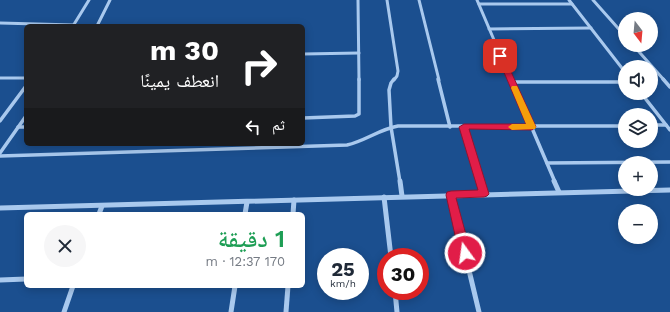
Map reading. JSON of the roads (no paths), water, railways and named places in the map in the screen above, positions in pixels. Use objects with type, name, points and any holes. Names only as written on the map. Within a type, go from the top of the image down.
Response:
[{"type":"street","points":[[74,24],[81,15],[89,0]]},
{"type":"street","points":[[98,24],[110,0]]},
{"type":"street","points":[[305,118],[359,115],[358,0]]},
{"type":"street","points":[[387,0],[398,71],[397,76],[391,84],[390,90],[391,127],[402,196]]},
{"type":"street","points":[[419,0],[450,126]]},
{"type":"street","points":[[569,0],[618,63]]},
{"type":"street","points":[[593,0],[618,28]]},
{"type":"street","points":[[558,192],[532,127],[478,2],[572,4]]},
{"type":"street","points":[[0,23],[36,24]]},
{"type":"street","points":[[489,29],[591,28]]},
{"type":"street","points":[[639,52],[670,87]]},
{"type":"street","points":[[305,54],[359,53]]},
{"type":"street","points":[[0,78],[24,78]]},
{"type":"street","points":[[512,82],[618,82]]},
{"type":"street","points":[[0,121],[24,89]]},
{"type":"street","points":[[646,100],[670,130]]},
{"type":"street","points":[[0,153],[24,119]]},
{"type":"street","points":[[658,126],[666,125]]},
{"type":"street","points":[[0,156],[347,145],[356,144],[365,140],[376,132],[391,127],[618,126]]},
{"type":"street","points":[[18,127],[24,127]]},
{"type":"street","points":[[464,127],[484,194]]},
{"type":"street","points":[[546,163],[670,162]]},
{"type":"street","points":[[0,208],[670,190]]},
{"type":"street","points":[[451,195],[479,312]]},
{"type":"street","points":[[384,197],[390,248]]},
{"type":"street","points":[[293,212],[294,200]]},
{"type":"street","points":[[245,212],[247,202]]},
{"type":"street","points":[[100,212],[102,206]]},
{"type":"street","points":[[0,280],[24,279]]},
{"type":"street","points":[[64,312],[72,288]]},
{"type":"street","points":[[231,312],[235,288]]},
{"type":"street","points":[[286,312],[288,288]]},
{"type":"street","points":[[396,300],[397,312]]}]
